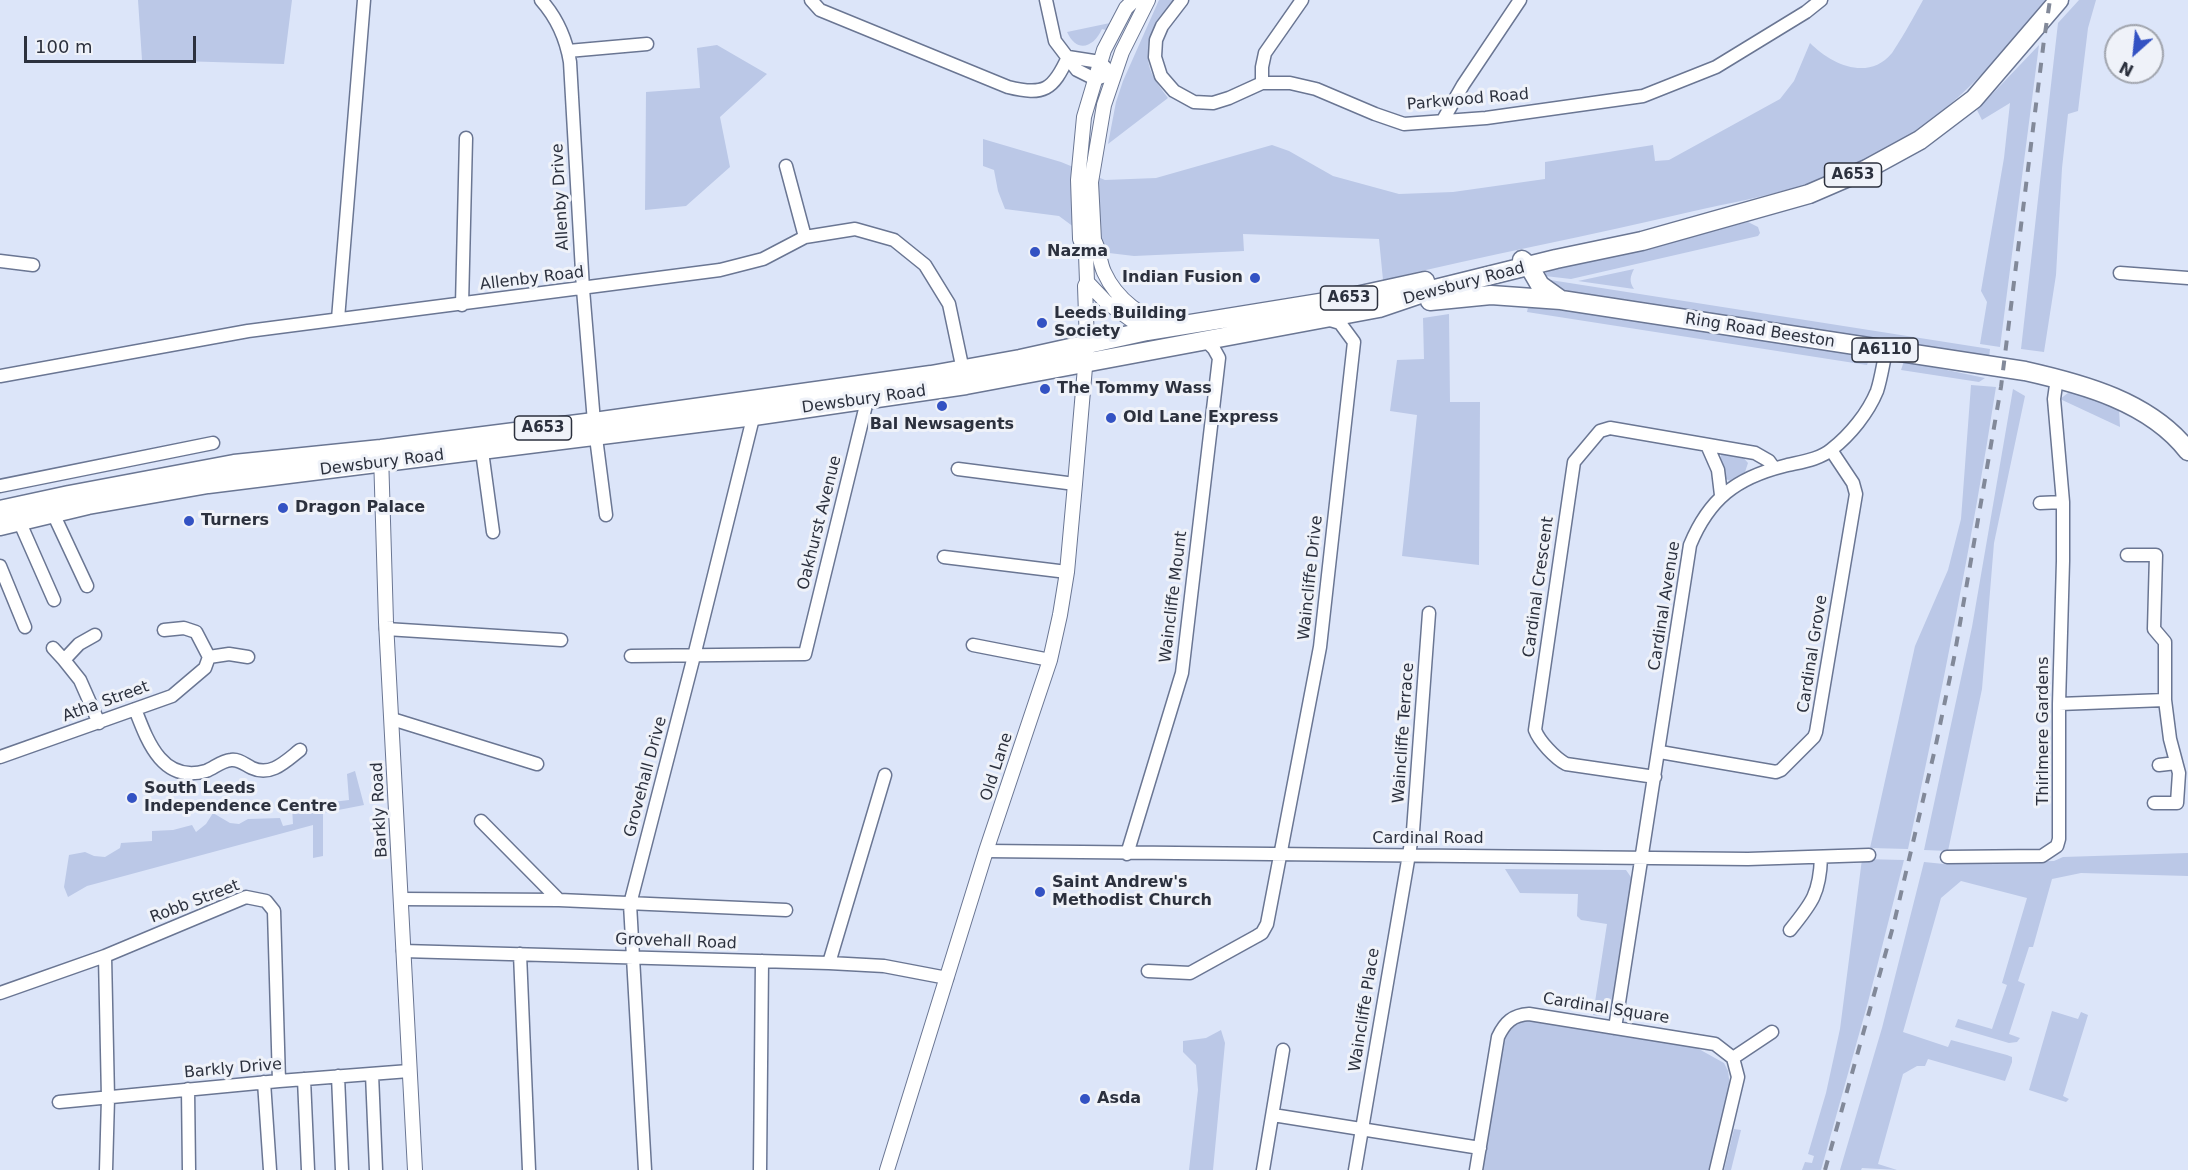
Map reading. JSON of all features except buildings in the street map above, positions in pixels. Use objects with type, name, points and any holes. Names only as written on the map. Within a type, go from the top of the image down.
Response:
[{"type":"main road","name":"Dewsbury Road","points":[[0,526],[11,513],[50,507],[88,505],[381,456],[1085,364],[1379,308],[1435,289],[1520,265],[1534,252],[1717,219],[1809,194],[1867,169],[1920,140],[1974,99],[2059,0]]},
{"type":"main road","name":"Dewsbury Road","points":[[755,408],[867,400],[965,378],[1087,344],[1147,331],[1384,292],[1520,265]]},
{"type":"main road","points":[[1520,265],[1518,292],[1523,297]]},
{"type":"main road","name":"Ring Road Beeston","points":[[1520,265],[1540,285],[1561,300]]},
{"type":"main road","name":"Ring Road Beeston","points":[[1379,308],[1462,296],[1501,295],[1561,300],[1886,351],[2025,370],[2110,395],[2146,415],[2178,438],[2188,451]]},
{"type":"main road","points":[[1147,331],[1173,347]]},
{"type":"street","points":[[338,319],[364,0]]},
{"type":"street","name":"Allenby Drive","points":[[541,0],[556,19],[568,51],[583,289],[595,429],[606,515]]},
{"type":"street","points":[[811,0],[820,10],[1008,87],[1022,90],[1044,89],[1058,79],[1068,57]]},
{"type":"street","points":[[1046,0],[1055,41],[1077,70],[1095,79],[1113,75]]},
{"type":"street","name":"Old Lane","points":[[887,1170],[986,851],[1050,660],[1060,615],[1076,484],[1087,344],[1086,254],[1080,239],[1078,180],[1084,117],[1100,62],[1117,24],[1126,8],[1134,0]]},
{"type":"street","points":[[1148,0],[1125,46],[1104,105],[1091,182],[1094,240],[1099,249],[1106,277],[1122,299],[1153,320],[1177,326]]},
{"type":"street","name":"Parkwood Road","points":[[1182,0],[1162,26],[1156,40],[1155,57],[1161,76],[1173,90],[1194,102],[1213,103],[1262,83],[1290,83],[1316,89],[1404,124],[1486,118],[1643,96],[1716,67],[1806,12],[1821,0]]},
{"type":"street","points":[[1262,83],[1265,53],[1302,0]]},
{"type":"street","points":[[1443,120],[1463,85],[1520,0]]},
{"type":"street","points":[[568,51],[647,44]]},
{"type":"street","points":[[1068,57],[1100,62],[1113,75]]},
{"type":"street","points":[[462,305],[466,138]]},
{"type":"street","points":[[786,166],[805,237]]},
{"type":"street","name":"Allenby Road","points":[[0,376],[248,331],[720,270],[763,259],[805,237],[855,229],[894,240],[925,265],[949,304],[965,378]]},
{"type":"street","points":[[1086,254],[1094,240]]},
{"type":"street","points":[[0,261],[33,265]]},
{"type":"street","points":[[2120,273],[2188,278]]},
{"type":"street","points":[[1087,282],[1106,302],[1147,331]]},
{"type":"street","name":"Waincliffe Drive","points":[[1148,971],[1190,973],[1262,933],[1266,924],[1320,646],[1354,342],[1340,323],[1326,318]]},
{"type":"street","name":"Waincliffe Mount","points":[[1128,854],[1182,673],[1219,358],[1206,341]]},
{"type":"street","name":"Cardinal Avenue","points":[[1615,1028],[1660,752],[1690,545],[1705,513],[1721,495],[1742,481],[1774,468],[1812,459],[1831,450],[1857,425],[1876,392],[1886,351]]},
{"type":"street","name":"Thirlmere Gardens","points":[[1947,857],[2042,856],[2056,846],[2059,838],[2063,502],[2054,399],[2057,378]]},
{"type":"street","name":"Oakhurst Avenue","points":[[694,656],[806,654],[867,400]]},
{"type":"street","name":"Grovehall Drive","points":[[645,1170],[630,904],[755,408]]},
{"type":"street","name":"Cardinal Crescent","points":[[1655,777],[1566,764],[1560,761],[1535,730],[1574,462],[1600,431],[1610,428],[1755,453],[1769,461],[1774,468]]},
{"type":"street","points":[[0,486],[213,443]]},
{"type":"street","points":[[481,443],[493,532]]},
{"type":"street","points":[[1707,445],[1718,470],[1721,495]]},
{"type":"street","name":"Cardinal Grove","points":[[1660,752],[1776,772],[1781,770],[1814,737],[1856,494],[1852,483],[1831,450]]},
{"type":"street","name":"Barkly Road","points":[[381,456],[386,629],[415,1170]]},
{"type":"street","points":[[958,469],[1076,484]]},
{"type":"street","points":[[2040,503],[2063,502]]},
{"type":"street","points":[[50,507],[87,586]]},
{"type":"street","points":[[11,513],[54,600]]},
{"type":"street","points":[[2127,555],[2156,555],[2154,629],[2165,642],[2165,700],[2178,773],[2177,803],[2154,803]]},
{"type":"street","points":[[945,557],[1067,572]]},
{"type":"street","points":[[0,566],[25,627]]},
{"type":"street","name":"Waincliffe Terrace","points":[[1410,856],[1429,613]]},
{"type":"street","points":[[164,630],[184,628],[196,632],[209,657],[229,654],[248,657]]},
{"type":"street","points":[[386,629],[561,640]]},
{"type":"street","points":[[64,660],[79,644],[95,635]]},
{"type":"street","points":[[973,645],[1050,660]]},
{"type":"street","points":[[52,648],[81,680],[99,723]]},
{"type":"street","points":[[631,656],[694,656]]},
{"type":"street","name":"Atha Street","points":[[0,757],[172,696],[205,668],[209,657]]},
{"type":"street","points":[[2059,704],[2165,700]]},
{"type":"street","points":[[135,709],[157,757],[179,771],[193,773],[206,771],[233,760],[262,771],[271,770],[300,750]]},
{"type":"street","points":[[392,719],[537,764]]},
{"type":"street","points":[[2159,765],[2176,763]]},
{"type":"street","points":[[282,764],[291,775]]},
{"type":"street","points":[[829,963],[885,776]]},
{"type":"street","points":[[481,821],[559,900]]},
{"type":"street","name":"Cardinal Road","points":[[986,851],[1748,859],[1869,855]]},
{"type":"street","name":"Waincliffe Place","points":[[1355,1170],[1403,884],[1410,856]]},
{"type":"street","points":[[1790,930],[1814,898],[1820,876],[1821,857]]},
{"type":"street","name":"Robb Street","points":[[0,993],[105,956],[246,897],[266,901],[274,911],[279,1081]]},
{"type":"street","points":[[400,899],[559,900],[786,910]]},
{"type":"street","name":"Grovehall Road","points":[[403,951],[829,963],[884,966],[947,978]]},
{"type":"street","points":[[520,954],[529,1170]]},
{"type":"street","points":[[105,956],[108,1098],[106,1170]]},
{"type":"street","points":[[760,1170],[762,961]]},
{"type":"street","name":"Cardinal Square","points":[[1476,1170],[1498,1037],[1502,1027],[1519,1014],[1715,1044],[1733,1058]]},
{"type":"street","points":[[1716,1170],[1738,1077],[1733,1058],[1772,1032]]},
{"type":"street","points":[[1263,1170],[1283,1050]]},
{"type":"street","name":"Barkly Drive","points":[[59,1101],[410,1071]]},
{"type":"street","points":[[372,1074],[376,1170]]},
{"type":"street","points":[[338,1076],[342,1170]]},
{"type":"street","points":[[304,1079],[308,1170]]},
{"type":"street","points":[[264,1082],[270,1170]]},
{"type":"street","points":[[188,1089],[189,1170]]},
{"type":"street","points":[[1273,1115],[1480,1148]]},
{"type":"shaded area","points":[[138,0],[292,0],[284,64],[142,60]]},
{"type":"shaded area","points":[[1159,0],[1174,0],[1156,25],[1148,54],[1152,74],[1168,98],[1108,144],[1116,102],[1123,81]]},
{"type":"shaded area","points":[[1923,0],[2045,0],[1997,58],[1945,108],[1907,137],[1844,170],[1817,181],[1763,196],[1383,280],[1379,239],[1243,234],[1244,251],[1134,256],[1109,253],[1059,216],[1005,209],[998,191],[994,170],[983,166],[983,139],[1061,162],[1105,180],[1156,178],[1272,145],[1289,151],[1333,176],[1399,194],[1453,192],[1545,179],[1545,162],[1653,145],[1655,161],[1669,160],[1780,99],[1794,81],[1810,43],[1828,58],[1850,67],[1872,67],[1882,62],[1896,48]]},
{"type":"shaded area","points":[[2079,0],[2096,0],[2088,28],[2078,111],[2068,114],[2062,168],[2056,275],[2044,352],[2021,349],[2058,23]]},
{"type":"shaded area","points":[[1110,23],[1106,30],[1102,29],[1095,40],[1085,46],[1076,43],[1067,32]]},
{"type":"shaded area","points":[[717,45],[767,74],[720,117],[730,167],[686,206],[645,210],[646,92],[700,88],[697,48]]},
{"type":"shaded area","points":[[2039,45],[2000,347],[1980,344],[1987,302],[1981,291],[2004,158],[2010,103],[1982,120],[1977,110]]},
{"type":"shaded area","points":[[1748,222],[1758,227],[1760,233],[1758,236],[1571,279],[1545,276],[1547,269]]},
{"type":"shaded area","points":[[1634,269],[1631,284],[1634,289],[1578,281]]},
{"type":"shaded area","points":[[1544,279],[1990,349],[1989,358],[1568,294]]},
{"type":"shaded area","points":[[1529,303],[1870,356],[1867,365],[1527,312]]},
{"type":"shaded area","points":[[1449,314],[1450,402],[1480,402],[1479,565],[1402,556],[1417,415],[1390,411],[1397,360],[1424,359],[1423,318]]},
{"type":"shaded area","points":[[1904,361],[1985,378],[1979,382],[1901,370]]},
{"type":"shaded area","points":[[1971,385],[1996,387],[1955,619],[1908,849],[1870,848],[1915,646],[1948,570],[1961,519]]},
{"type":"shaded area","points":[[2013,389],[2025,396],[1994,543],[1982,689],[1948,851],[1924,850],[1972,627]]},
{"type":"shaded area","points":[[2076,392],[2119,410],[2120,427],[2060,399],[2068,393]]},
{"type":"shaded area","points":[[1725,453],[1742,456],[1748,463],[1745,472],[1730,481],[1726,479],[1720,459]]},
{"type":"shaded area","points":[[355,771],[364,805],[323,813],[323,856],[313,858],[313,825],[87,886],[68,897],[64,887],[69,855],[85,852],[105,857],[120,848],[121,843],[152,841],[152,831],[173,830],[192,825],[196,832],[206,824],[213,813],[230,823],[239,824],[248,819],[280,818],[283,826],[293,824],[292,807],[349,800],[347,774]]},
{"type":"shaded area","points":[[2188,853],[2188,876],[2081,873],[2052,879],[2033,947],[2029,947],[2018,981],[2025,984],[2009,1034],[2020,1038],[2017,1042],[2009,1043],[1955,1027],[1958,1019],[1992,1029],[2007,985],[2002,983],[2027,898],[1961,881],[1941,898],[1903,1032],[1948,1047],[1951,1040],[2012,1057],[2005,1081],[1928,1059],[1925,1066],[1917,1066],[1903,1074],[1878,1164],[1897,1170],[1862,1168],[1861,1170],[1840,1170],[1882,1028],[1924,862],[1944,864],[2054,861],[2063,857]]},
{"type":"shaded area","points":[[1862,859],[1904,860],[1868,1002],[1821,1170],[1802,1170],[1805,1162],[1812,1163],[1814,1156],[1808,1154],[1826,1093],[1840,1029]]},
{"type":"shaded area","points":[[1505,869],[1626,870],[1633,880],[1613,1003],[1606,1014],[1593,1015],[1607,924],[1581,920],[1577,916],[1578,894],[1520,893]]},
{"type":"shaded area","points":[[2052,1011],[2078,1019],[2081,1012],[2088,1015],[2063,1096],[2069,1099],[2066,1102],[2029,1090]]},
{"type":"shaded area","points":[[1527,1020],[1697,1048],[1724,1063],[1728,1071],[1730,1086],[1710,1170],[1482,1170],[1504,1038],[1513,1026]]},
{"type":"shaded area","points":[[1221,1030],[1225,1043],[1213,1170],[1189,1170],[1198,1090],[1196,1065],[1183,1052],[1183,1041],[1206,1038]]},
{"type":"shaded area","points":[[1734,1129],[1741,1130],[1731,1170],[1724,1170]]},
{"type":"railway","points":[[1825,1170],[1894,923],[1954,658],[2001,387],[2050,0]]},
{"type":"place","name":"Nazma","points":[[1035,252]]},
{"type":"place","name":"Indian Fusion","points":[[1255,278]]},
{"type":"place","name":"Leeds Building Society","points":[[1042,323]]},
{"type":"place","name":"The Tommy Wass","points":[[1045,389]]},
{"type":"place","name":"Bal Newsagents","points":[[942,406]]},
{"type":"place","name":"Old Lane Express","points":[[1111,418]]},
{"type":"place","name":"Dragon Palace","points":[[283,508]]},
{"type":"place","name":"Turners","points":[[189,521]]},
{"type":"place","name":"South Leeds Independence Centre","points":[[132,798]]},
{"type":"place","name":"Saint Andrew's Methodist Church","points":[[1040,892]]},
{"type":"place","name":"Asda","points":[[1085,1099]]}]
